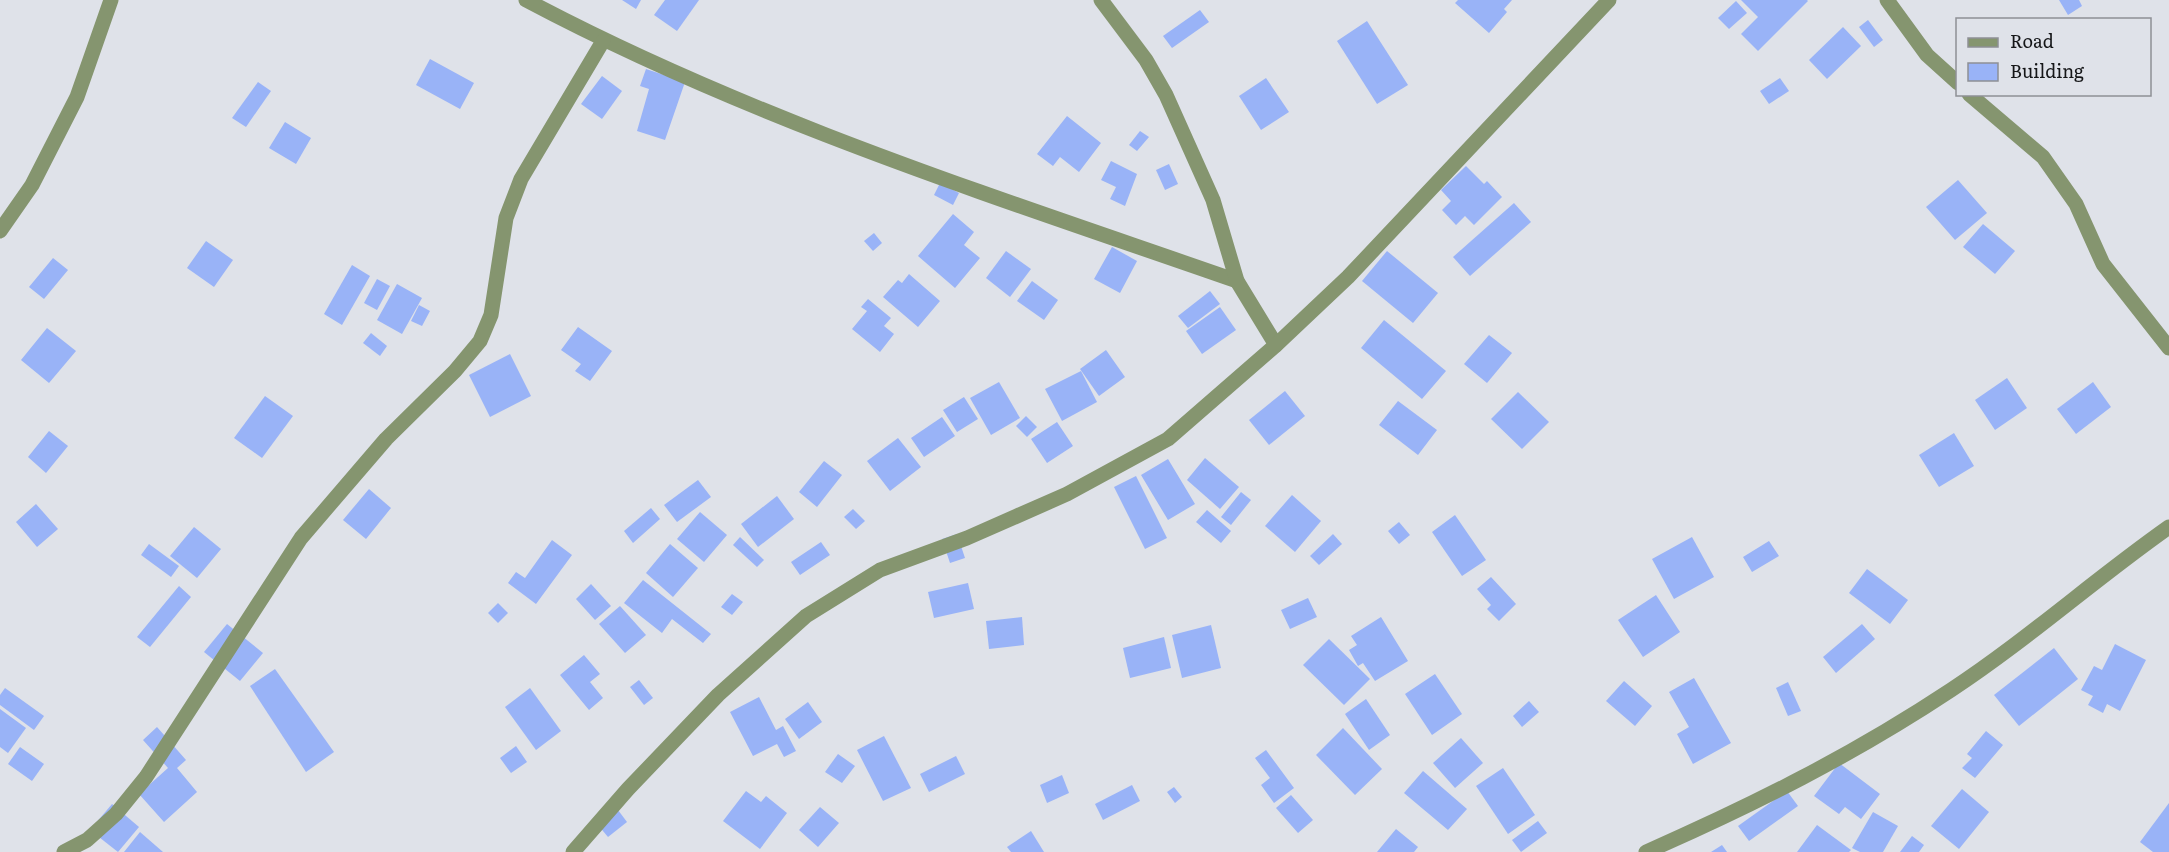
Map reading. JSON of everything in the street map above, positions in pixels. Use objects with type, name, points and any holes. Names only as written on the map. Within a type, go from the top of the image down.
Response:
[{"type":"street","points":[[0,231],[32,185],[77,97],[111,0]]},
{"type":"street","points":[[526,0],[603,41],[856,148],[1001,201],[1237,281]]},
{"type":"street","points":[[1101,0],[1146,60],[1186,135],[1213,200],[1237,281],[1276,345]]},
{"type":"street","points":[[573,852],[628,789],[718,695],[806,616],[880,570],[967,538],[1068,494],[1168,439],[1276,345],[1348,277],[1609,0]]},
{"type":"street","points":[[1887,0],[1927,55],[1956,81]]},
{"type":"street","points":[[64,852],[87,840],[116,814],[146,777],[301,538],[386,439],[455,371],[480,341],[491,315],[507,218],[521,179],[603,41]]},
{"type":"street","points":[[1971,96],[2043,157],[2076,204],[2103,264],[2169,348]]},
{"type":"street","points":[[1646,852],[1778,792],[1892,728],[2009,649],[2120,561],[2169,527]]},
{"type":"building","points":[[622,0],[641,0],[636,9]]},
{"type":"building","points":[[665,0],[699,0],[677,31],[654,15]]},
{"type":"building","points":[[1458,0],[1512,0],[1504,9],[1507,12],[1489,33],[1455,3]]},
{"type":"building","points":[[1741,0],[1808,1],[1758,51],[1741,34],[1758,17]]},
{"type":"building","points":[[2059,0],[2079,0],[2082,6],[2068,15]]},
{"type":"building","points":[[1736,1],[1747,13],[1729,29],[1718,18]]},
{"type":"building","points":[[1200,10],[1209,22],[1172,48],[1163,36]]},
{"type":"building","points":[[1868,20],[1883,40],[1874,47],[1859,27]]},
{"type":"building","points":[[1367,21],[1408,85],[1377,104],[1337,41]]},
{"type":"building","points":[[1843,27],[1861,46],[1827,79],[1809,60]]},
{"type":"building","points":[[430,59],[474,83],[460,109],[416,85]]},
{"type":"building","points":[[646,69],[685,82],[665,140],[637,131],[649,89],[640,86]]},
{"type":"building","points":[[602,76],[622,91],[602,119],[581,104]]},
{"type":"building","points":[[1266,78],[1289,112],[1261,130],[1239,96]]},
{"type":"building","points":[[1780,78],[1789,91],[1769,104],[1760,91]]},
{"type":"building","points":[[258,82],[271,91],[246,127],[232,118]]},
{"type":"building","points":[[1067,116],[1101,143],[1079,172],[1060,157],[1053,166],[1037,154]]},
{"type":"building","points":[[285,122],[311,138],[296,164],[269,148]]},
{"type":"building","points":[[1140,131],[1149,137],[1137,151],[1129,145]]},
{"type":"building","points":[[1111,161],[1137,174],[1125,206],[1110,199],[1116,187],[1101,180]]},
{"type":"building","points":[[1169,164],[1178,184],[1165,190],[1156,170]]},
{"type":"building","points":[[1466,166],[1484,184],[1487,181],[1502,197],[1474,225],[1465,216],[1456,225],[1442,210],[1451,201],[1441,190]]},
{"type":"building","points":[[1958,180],[1987,213],[1955,240],[1926,207]]},
{"type":"building","points":[[940,183],[959,193],[953,205],[934,195]]},
{"type":"building","points":[[1514,203],[1531,222],[1470,276],[1453,257]]},
{"type":"building","points":[[953,214],[974,232],[964,245],[980,258],[955,288],[918,256]]},
{"type":"building","points":[[1983,224],[2015,251],[1995,274],[1963,247]]},
{"type":"building","points":[[874,233],[882,243],[873,251],[864,241]]},
{"type":"building","points":[[206,241],[233,260],[214,287],[187,268]]},
{"type":"building","points":[[1112,247],[1137,261],[1120,293],[1094,279]]},
{"type":"building","points":[[1006,251],[1031,269],[1010,297],[986,278]]},
{"type":"building","points":[[1387,251],[1438,293],[1413,323],[1362,281]]},
{"type":"building","points":[[53,258],[68,270],[44,299],[29,287]]},
{"type":"building","points":[[352,265],[370,276],[342,325],[324,314]]},
{"type":"building","points":[[909,274],[940,301],[918,327],[883,297],[898,280],[902,283]]},
{"type":"building","points":[[377,279],[390,286],[377,310],[364,303]]},
{"type":"building","points":[[1032,281],[1058,300],[1044,320],[1017,301]]},
{"type":"building","points":[[397,284],[422,298],[402,334],[377,320]]},
{"type":"building","points":[[1210,291],[1220,304],[1188,328],[1178,316]]},
{"type":"building","points":[[868,299],[891,318],[884,326],[894,334],[880,352],[852,329],[867,311],[861,307]]},
{"type":"building","points":[[419,305],[430,311],[422,326],[411,321]]},
{"type":"building","points":[[1220,307],[1236,330],[1202,354],[1186,331]]},
{"type":"building","points":[[1384,320],[1446,371],[1422,399],[1361,348]]},
{"type":"building","points":[[578,327],[612,351],[590,381],[575,371],[581,364],[561,350]]},
{"type":"building","points":[[47,328],[76,351],[49,383],[21,360]]},
{"type":"building","points":[[371,333],[387,346],[380,356],[363,343]]},
{"type":"building","points":[[1489,335],[1512,353],[1487,383],[1464,364]]},
{"type":"building","points":[[1106,350],[1125,377],[1099,396],[1080,369]]},
{"type":"building","points":[[510,354],[531,396],[490,417],[469,375]]},
{"type":"building","points":[[1081,371],[1097,402],[1062,421],[1045,389]]},
{"type":"building","points":[[2007,378],[2027,408],[1995,430],[1975,400]]},
{"type":"building","points":[[999,382],[1020,418],[991,435],[970,398]]},
{"type":"building","points":[[2093,382],[2111,407],[2076,434],[2057,409]]},
{"type":"building","points":[[1285,391],[1305,416],[1269,445],[1249,420]]},
{"type":"building","points":[[1518,392],[1549,422],[1522,449],[1491,419]]},
{"type":"building","points":[[265,396],[293,416],[262,458],[234,438]]},
{"type":"building","points":[[964,397],[978,419],[957,432],[943,410]]},
{"type":"building","points":[[1398,401],[1437,430],[1418,455],[1379,425]]},
{"type":"building","points":[[1026,416],[1037,427],[1027,437],[1016,426]]},
{"type":"building","points":[[942,417],[955,436],[924,457],[911,438]]},
{"type":"building","points":[[1057,422],[1073,446],[1047,463],[1031,439]]},
{"type":"building","points":[[49,431],[68,446],[46,473],[28,457]]},
{"type":"building","points":[[1954,433],[1974,466],[1939,487],[1919,455]]},
{"type":"building","points":[[898,438],[921,467],[890,491],[867,461]]},
{"type":"building","points":[[1205,458],[1239,487],[1220,509],[1187,480]]},
{"type":"building","points":[[1168,459],[1195,504],[1168,520],[1141,475]]},
{"type":"building","points":[[824,461],[842,475],[817,507],[799,492]]},
{"type":"building","points":[[1136,476],[1167,538],[1145,549],[1114,487]]},
{"type":"building","points":[[698,480],[711,497],[677,522],[664,505]]},
{"type":"building","points":[[369,489],[391,508],[366,539],[343,520]]},
{"type":"building","points":[[1241,492],[1251,500],[1231,525],[1221,517]]},
{"type":"building","points":[[1292,495],[1321,521],[1295,552],[1265,526]]},
{"type":"building","points":[[777,496],[794,519],[758,547],[741,524]]},
{"type":"building","points":[[36,504],[58,529],[37,547],[16,522]]},
{"type":"building","points":[[651,508],[660,519],[633,543],[624,531]]},
{"type":"building","points":[[853,509],[865,521],[856,529],[844,517]]},
{"type":"building","points":[[1207,510],[1231,531],[1221,543],[1196,522]]},
{"type":"building","points":[[700,512],[727,535],[704,562],[677,539]]},
{"type":"building","points":[[1455,515],[1486,560],[1462,576],[1432,532]]},
{"type":"building","points":[[1399,522],[1410,535],[1399,544],[1388,531]]},
{"type":"building","points":[[194,527],[221,549],[197,578],[170,556]]},
{"type":"building","points":[[957,534],[965,558],[950,563],[942,539]]},
{"type":"building","points":[[1333,534],[1342,544],[1319,565],[1310,556]]},
{"type":"building","points":[[740,537],[764,560],[757,567],[733,545]]},
{"type":"building","points":[[1692,537],[1714,577],[1674,599],[1652,559]]},
{"type":"building","points":[[552,540],[572,555],[536,604],[508,583],[516,572],[525,578]]},
{"type":"building","points":[[1769,541],[1779,556],[1752,572],[1743,557]]},
{"type":"building","points":[[821,542],[830,555],[800,575],[791,562]]},
{"type":"building","points":[[149,544],[179,566],[171,577],[141,555]]},
{"type":"building","points":[[670,544],[698,568],[673,597],[646,573]]},
{"type":"building","points":[[1867,569],[1908,600],[1890,624],[1849,593]]},
{"type":"building","points":[[1491,577],[1516,604],[1499,621],[1487,609],[1491,605],[1477,589]]},
{"type":"building","points":[[643,580],[711,634],[703,643],[672,619],[662,633],[624,603]]},
{"type":"building","points":[[968,583],[974,609],[934,618],[928,592]]},
{"type":"building","points":[[591,584],[611,606],[595,620],[576,599]]},
{"type":"building","points":[[179,586],[191,597],[150,647],[137,637]]},
{"type":"building","points":[[732,594],[743,602],[732,615],[721,607]]},
{"type":"building","points":[[1656,595],[1680,632],[1643,657],[1618,620]]},
{"type":"building","points":[[1308,598],[1317,617],[1290,629],[1281,610]]},
{"type":"building","points":[[498,603],[508,613],[498,623],[488,613]]},
{"type":"building","points":[[620,606],[646,635],[625,653],[599,624]]},
{"type":"building","points":[[1022,617],[1024,645],[989,649],[986,621]]},
{"type":"building","points":[[1381,617],[1408,661],[1375,681],[1363,663],[1358,666],[1349,650],[1357,645],[1351,636]]},
{"type":"building","points":[[227,624],[263,653],[240,681],[204,652]]},
{"type":"building","points":[[1862,624],[1875,639],[1836,673],[1823,657]]},
{"type":"building","points":[[1211,625],[1221,668],[1182,678],[1172,635]]},
{"type":"building","points":[[1164,637],[1171,668],[1130,678],[1123,648]]},
{"type":"building","points":[[1329,639],[1370,679],[1344,705],[1303,665]]},
{"type":"building","points":[[2115,644],[2146,660],[2120,711],[2107,704],[2103,713],[2088,705],[2093,696],[2081,690],[2094,666],[2102,670]]},
{"type":"building","points":[[2054,648],[2078,679],[2019,726],[1994,695]]},
{"type":"building","points":[[584,655],[600,674],[590,682],[603,698],[589,710],[560,675]]},
{"type":"building","points":[[275,669],[334,752],[306,772],[250,686]]},
{"type":"building","points":[[1435,674],[1462,714],[1432,735],[1405,694]]},
{"type":"building","points":[[1694,678],[1731,743],[1693,764],[1677,734],[1689,727],[1669,692]]},
{"type":"building","points":[[639,680],[653,698],[644,705],[630,687]]},
{"type":"building","points":[[1624,681],[1652,706],[1635,726],[1606,701]]},
{"type":"building","points":[[1788,682],[1801,711],[1788,716],[1776,688]]},
{"type":"building","points":[[5,688],[44,716],[34,730],[0,705],[0,695]]},
{"type":"building","points":[[530,688],[561,731],[536,750],[505,707]]},
{"type":"building","points":[[759,697],[776,730],[783,726],[796,751],[784,757],[777,744],[753,756],[730,712]]},
{"type":"building","points":[[1366,699],[1390,735],[1369,750],[1345,714]]},
{"type":"building","points":[[1529,701],[1539,712],[1522,727],[1513,716]]},
{"type":"building","points":[[808,702],[822,722],[799,739],[785,719]]},
{"type":"building","points":[[0,709],[26,728],[8,753],[0,747]]},
{"type":"building","points":[[157,727],[186,760],[177,768],[197,792],[164,822],[139,794],[168,768],[143,740]]},
{"type":"building","points":[[1343,728],[1382,769],[1355,795],[1316,755]]},
{"type":"building","points":[[1986,731],[2003,745],[1975,778],[1962,768],[1972,758],[1967,754]]},
{"type":"building","points":[[884,736],[911,788],[883,801],[857,750]]},
{"type":"building","points":[[1461,738],[1483,763],[1455,788],[1433,763]]},
{"type":"building","points":[[516,746],[527,762],[511,773],[500,758]]},
{"type":"building","points":[[20,747],[44,764],[32,781],[8,764]]},
{"type":"building","points":[[1266,750],[1294,788],[1274,803],[1261,785],[1270,778],[1255,758]]},
{"type":"building","points":[[838,754],[855,766],[842,783],[825,772]]},
{"type":"building","points":[[956,756],[965,774],[929,792],[920,774]]},
{"type":"building","points":[[1839,763],[1880,794],[1861,819],[1845,807],[1839,814],[1814,796]]},
{"type":"building","points":[[1503,768],[1535,815],[1508,834],[1476,786]]},
{"type":"building","points":[[1423,771],[1467,809],[1448,830],[1404,793]]},
{"type":"building","points":[[1062,775],[1069,793],[1047,803],[1040,785]]},
{"type":"building","points":[[1132,785],[1140,801],[1103,820],[1095,804]]},
{"type":"building","points":[[1174,787],[1182,797],[1175,803],[1167,792]]},
{"type":"building","points":[[1962,789],[1989,812],[1959,849],[1931,826]]},
{"type":"building","points":[[746,791],[761,802],[766,796],[787,813],[760,849],[723,821]]},
{"type":"building","points":[[1787,791],[1798,806],[1749,841],[1738,826]]},
{"type":"building","points":[[1291,795],[1313,820],[1298,833],[1276,808]]},
{"type":"building","points":[[2169,803],[2169,852],[2153,852],[2140,842]]},
{"type":"building","points":[[112,804],[139,827],[118,852],[90,830]]},
{"type":"building","points":[[820,807],[839,823],[818,847],[799,830]]},
{"type":"building","points":[[618,810],[627,822],[608,837],[598,825]]},
{"type":"building","points":[[1873,812],[1898,826],[1883,852],[1860,852],[1852,848]]},
{"type":"building","points":[[1538,821],[1547,833],[1521,852],[1512,840]]},
{"type":"building","points":[[1817,825],[1851,850],[1849,852],[1797,852]]},
{"type":"building","points":[[1396,829],[1418,847],[1414,852],[1377,852]]},
{"type":"building","points":[[1031,831],[1044,852],[1011,852],[1007,847]]},
{"type":"building","points":[[140,832],[163,852],[124,852]]},
{"type":"building","points":[[1912,836],[1924,845],[1919,852],[1900,852]]},
{"type":"building","points":[[1722,845],[1727,852],[1711,852]]}]
